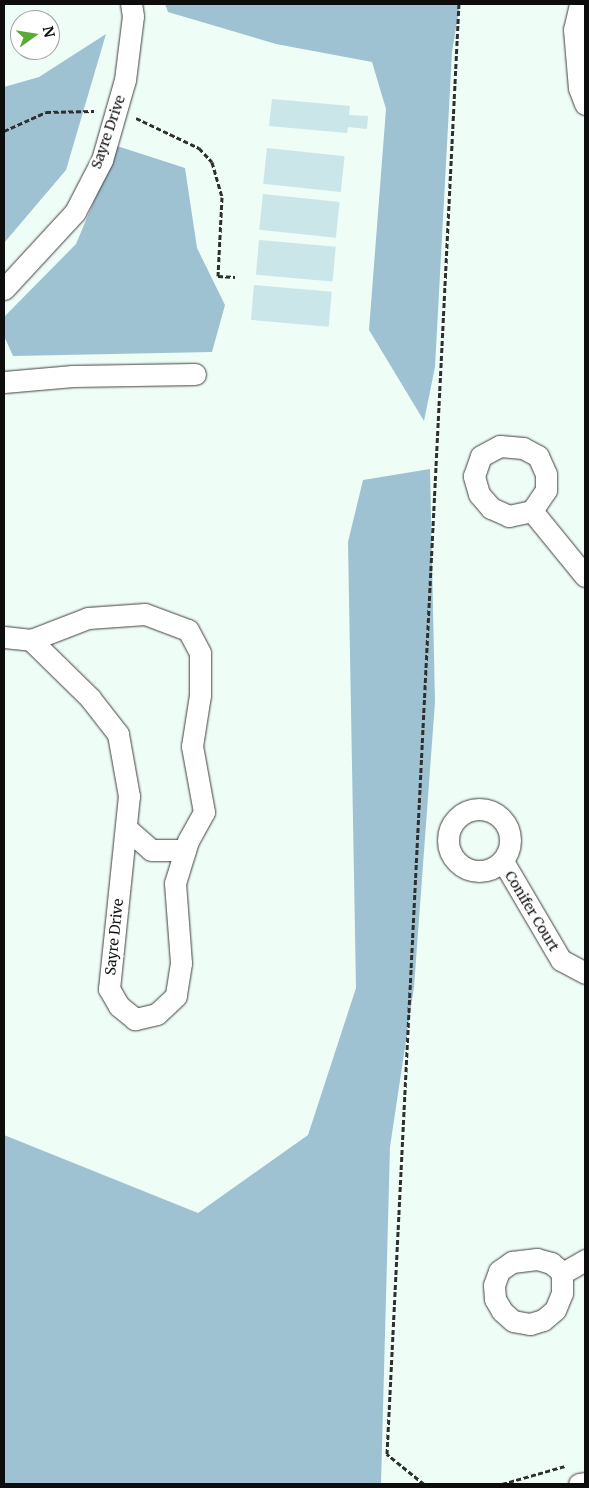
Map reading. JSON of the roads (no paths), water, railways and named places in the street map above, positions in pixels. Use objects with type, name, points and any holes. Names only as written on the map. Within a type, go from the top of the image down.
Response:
[{"type":"street","name":"Sayre Drive","points":[[4,289],[75,212],[102,160],[125,80],[133,16],[131,4]]},
{"type":"street","points":[[580,4],[574,29],[579,88],[585,104]]},
{"type":"street","points":[[4,382],[73,376],[195,374]]},
{"type":"street","points":[[532,511],[585,576]]},
{"type":"street","name":"Sayre Drive","points":[[4,637],[31,640],[88,618],[145,614],[188,630],[200,653],[200,695],[192,746],[204,812],[185,850],[175,883],[181,963],[176,996],[157,1014],[135,1019],[120,1006],[109,989],[129,796],[118,734],[90,698],[31,640]]},
{"type":"street","points":[[126,828],[151,850],[185,850]]},
{"type":"street","name":"Conifer Court","points":[[504,863],[561,960],[585,973]]},
{"type":"street","points":[[562,1273],[585,1260]]},
{"type":"street","points":[[579,1484],[585,1483]]}]
